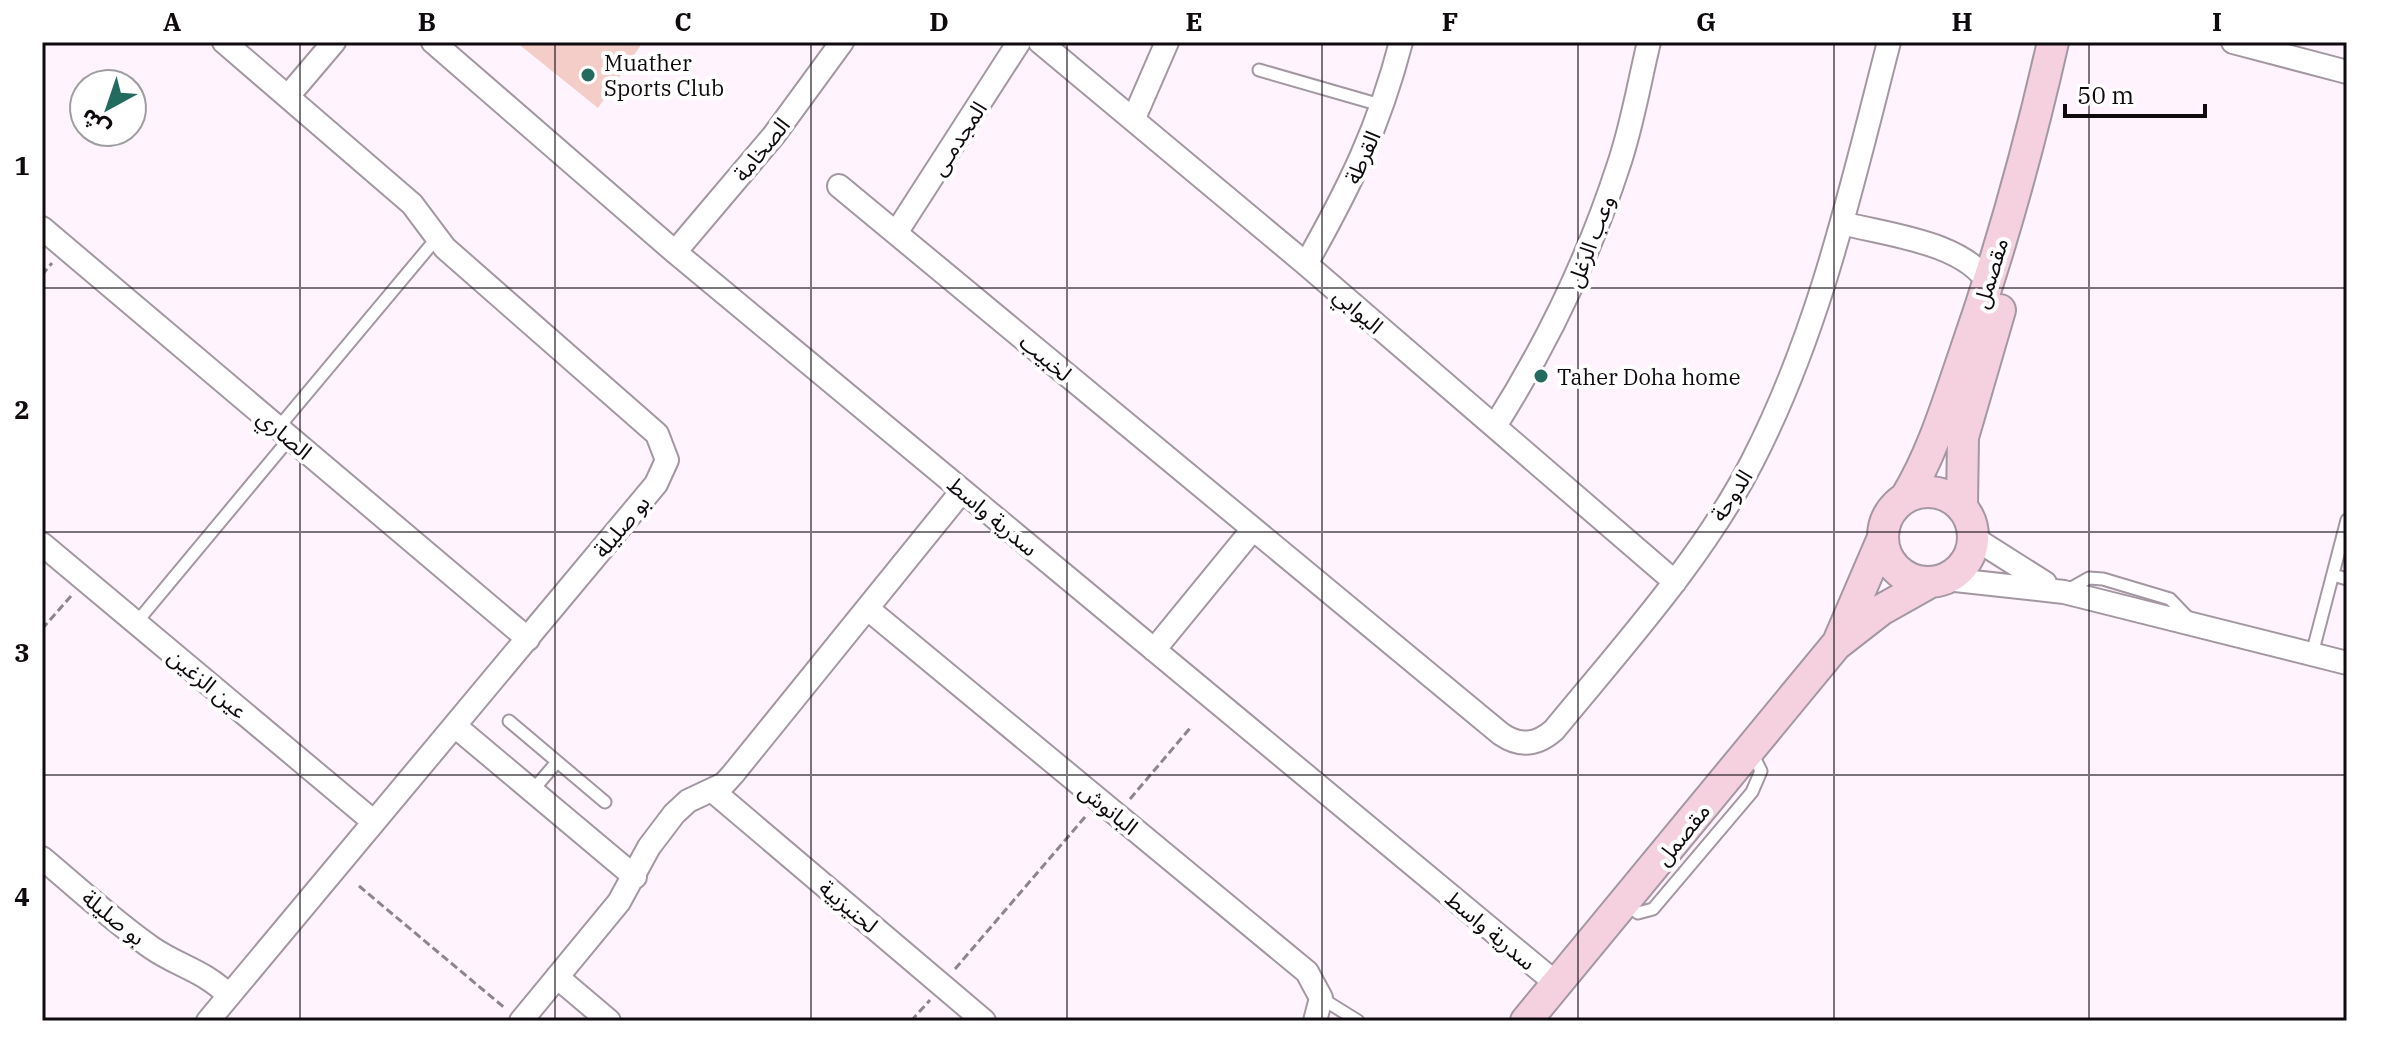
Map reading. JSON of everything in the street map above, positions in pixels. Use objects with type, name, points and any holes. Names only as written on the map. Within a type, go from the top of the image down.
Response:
[{"type":"street","name":"بو صليلة","points":[[208,1021],[656,484],[667,460],[665,446],[657,434],[436,239],[412,204],[224,42]]},
{"type":"street","points":[[289,95],[334,42]]},
{"type":"street","name":"سدرية واسط","points":[[433,42],[675,252],[1557,984]]},
{"type":"street","name":"الصخامة","points":[[675,252],[774,135],[842,42]]},
{"type":"street","name":"المجدمـى","points":[[896,233],[1019,42]]},
{"type":"street","name":"اليوابي","points":[[1040,42],[1306,264],[1675,582]]},
{"type":"street","points":[[1134,118],[1167,42]]},
{"type":"street","name":"القرطة","points":[[1306,264],[1363,159],[1384,106],[1401,42]]},
{"type":"street","name":"وعب الرغل","points":[[1495,426],[1537,360],[1572,289],[1619,165],[1649,42]]},
{"type":"street","name":"الدوحة","points":[[1554,730],[1675,582],[1751,465],[1797,367],[1842,223],[1889,42]]},
{"type":"street","name":"مقصمل","points":[[1906,497],[1930,454],[1989,284],[2035,121],[2053,42]]},
{"type":"street","name":"مقصمل","points":[[1962,506],[1963,437],[2033,198],[2071,42]]},
{"type":"street","points":[[2233,42],[2271,47],[2347,72]]},
{"type":"street","name":"لخبيب","points":[[839,186],[1501,734],[1522,744],[1545,738],[1554,730]]},
{"type":"street","points":[[1842,223],[1956,254],[1975,266],[1989,284]]},
{"type":"street","name":"الصاري","points":[[42,228],[528,639]]},
{"type":"street","points":[[1956,254],[1979,251],[2000,240]]},
{"type":"street","points":[[521,1021],[635,877],[649,847],[674,814],[688,801],[713,791],[733,774],[962,491]]},
{"type":"street","points":[[1937,581],[1960,570],[1970,555],[1974,538],[1971,521],[1962,506],[1935,492],[1906,497],[1893,508],[1884,523],[1882,540],[1887,557],[1897,571],[1912,580],[2064,592],[2347,663]]},
{"type":"street","points":[[1154,650],[1253,529]]},
{"type":"street","points":[[1974,538],[2031,576],[2064,592]]},
{"type":"street","name":"مقصمل","points":[[1836,645],[1882,540]]},
{"type":"street","name":"عين الزغين","points":[[42,544],[374,822]]},
{"type":"street","name":"مقصمل","points":[[1526,1021],[1836,645],[1881,610],[1937,581]]},
{"type":"street","name":"البانوش","points":[[868,609],[1307,972],[1321,998]]},
{"type":"street","points":[[455,726],[635,877]]},
{"type":"street","name":"لحنيزبية","points":[[713,791],[984,1021]]},
{"type":"street","name":"بو صليلة","points":[[42,858],[154,949],[204,974],[229,996]]},
{"type":"street","points":[[557,977],[609,1021]]},
{"type":"street","points":[[1315,1021],[1321,998]]},
{"type":"lane","points":[[1259,70],[1384,106]]},
{"type":"lane","points":[[136,623],[436,239]]},
{"type":"lane","points":[[2312,654],[2347,520]]},
{"type":"lane","points":[[2333,575],[2347,579]]},
{"type":"lane","points":[[509,721],[605,802]]},
{"type":"lane","points":[[533,790],[557,762]]},
{"type":"lane","points":[[1321,998],[1358,1021]]},
{"type":"path","points":[[42,629],[84,579]]},
{"type":"path","points":[[911,1021],[1108,807],[1191,727]]},
{"type":"path","points":[[359,886],[521,1021]]},
{"type":"shaded area","name":"Muather Sports Club","points":[[516,42],[643,42],[598,108]]},
{"type":"place","name":"Muather Sports Club","points":[[588,75]]},
{"type":"place","name":"Taher Doha home","points":[[1541,376]]}]
